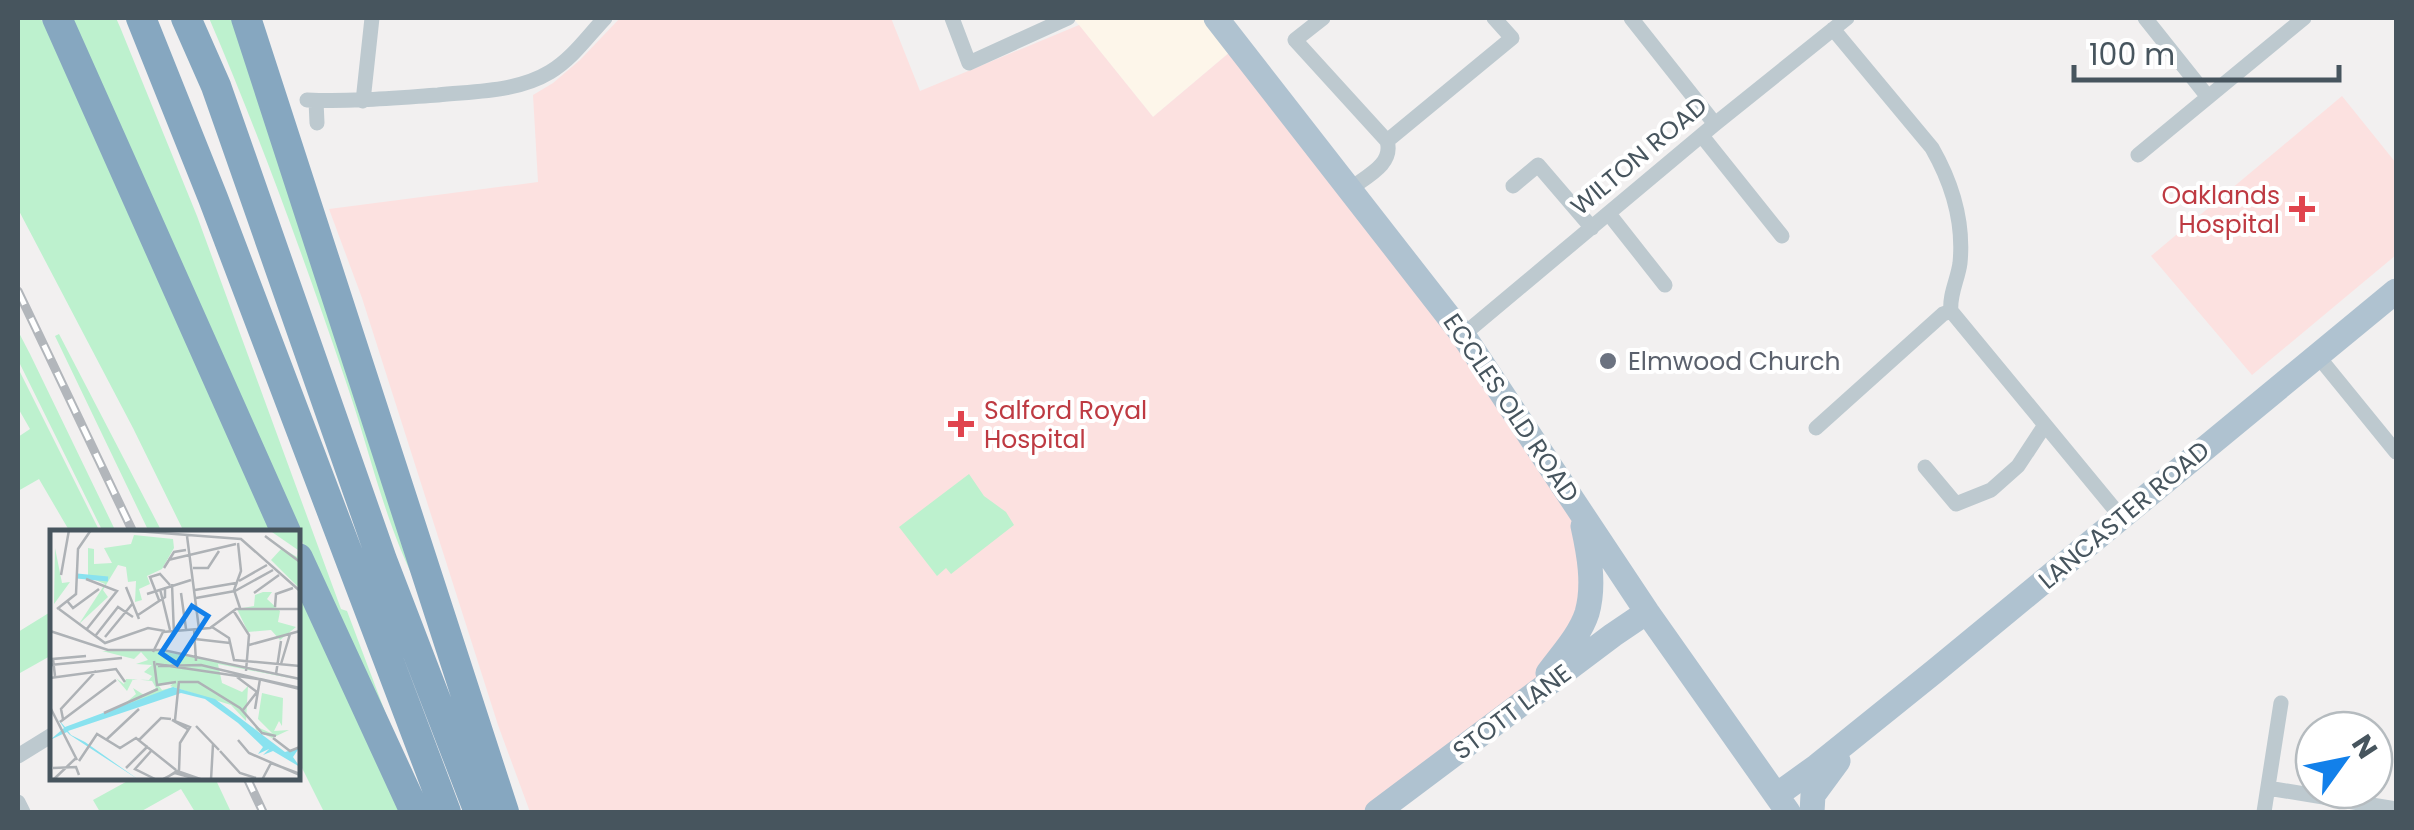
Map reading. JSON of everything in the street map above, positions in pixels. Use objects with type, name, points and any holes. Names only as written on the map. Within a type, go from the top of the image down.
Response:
[{"type":"highway","points":[[56,18],[285,530]]},
{"type":"highway","points":[[142,18],[446,812]]},
{"type":"highway","points":[[186,18],[216,86],[382,560],[479,812]]},
{"type":"highway","points":[[246,18],[504,812]]},
{"type":"highway","points":[[300,562],[416,812]]},
{"type":"main road","name":"ECCLES OLD ROAD","points":[[1216,18],[1464,334],[1647,612],[1782,804]]},
{"type":"main road","name":"LANCASTER ROAD","points":[[1782,804],[1851,740],[2396,291]]},
{"type":"main road","points":[[1530,698],[1587,613],[1590,558],[1580,512]]},
{"type":"main road","name":"STOTT LANE","points":[[1377,812],[1647,612]]},
{"type":"main road","name":"LANCASTER ROAD","points":[[1812,812],[1815,792],[1851,740]]},
{"type":"street","points":[[364,101],[372,18]]},
{"type":"street","points":[[316,123],[312,101],[364,101],[525,84],[552,71],[605,18]]},
{"type":"street","points":[[952,18],[969,63],[1068,18]]},
{"type":"street","points":[[1324,18],[1295,40],[1390,149],[1386,160],[1350,189]]},
{"type":"street","points":[[1387,141],[1512,38],[1494,18]]},
{"type":"street","points":[[1631,18],[1715,124]]},
{"type":"street","name":"WILTON ROAD","points":[[1464,334],[1847,18]]},
{"type":"street","points":[[2145,18],[2208,96]]},
{"type":"street","points":[[2138,156],[2304,18]]},
{"type":"street","points":[[1833,30],[1932,148],[1944,170],[1954,194],[1960,244],[1951,311],[2120,517]]},
{"type":"street","points":[[1702,136],[1782,236]]},
{"type":"street","points":[[1513,186],[1538,165],[1592,228]]},
{"type":"street","points":[[1608,214],[1666,284]]},
{"type":"street","points":[[1816,428],[1951,311]]},
{"type":"street","points":[[2317,356],[2396,452]]},
{"type":"street","points":[[1925,467],[1956,504],[1991,490],[2018,466],[2045,425]]},
{"type":"street","points":[[2264,812],[2281,704]]},
{"type":"street","points":[[18,756],[50,737]]},
{"type":"street","points":[[2268,788],[2396,810]]},
{"type":"street","points":[[18,802],[24,812]]},
{"type":"shaded area","name":"Salford Royal Hospital","points":[[620,18],[891,18],[920,91],[1079,25],[1153,117],[1236,47],[1580,512],[1589,588],[1544,678],[1361,812],[530,812],[498,725],[362,298],[329,209],[538,182],[533,95],[580,60]]},
{"type":"shaded area","points":[[1073,18],[1213,18],[1236,47],[1153,117]]},
{"type":"shaded area","name":"Oaklands Hospital","points":[[2342,96],[2396,163],[2396,255],[2252,375],[2151,256]]},
{"type":"green space","points":[[18,18],[40,18],[50,32],[272,530],[183,530],[18,209]]},
{"type":"green space","points":[[69,18],[116,18],[197,216],[341,609],[347,611],[387,717],[376,704]]},
{"type":"green space","points":[[209,18],[234,18],[416,583],[386,509],[298,244]]},
{"type":"green space","points":[[18,331],[115,530],[102,530],[18,360]]},
{"type":"green space","points":[[59,334],[161,530],[148,530],[55,336]]},
{"type":"green space","points":[[18,368],[99,530],[69,530],[39,479],[18,491],[18,437],[30,429],[18,408]]},
{"type":"green space","points":[[969,474],[984,496],[1006,512],[1014,525],[951,574],[946,568],[937,576],[899,527]]},
{"type":"green space","points":[[300,590],[400,812],[324,812],[300,764]]},
{"type":"green space","points":[[50,612],[50,656],[20,673],[18,668],[18,632]]},
{"type":"green space","points":[[129,780],[216,780],[231,812],[195,812],[181,789],[140,812],[100,812],[93,800]]},
{"type":"railway","points":[[18,291],[132,530]]},
{"type":"railway","points":[[248,780],[263,812]]},
{"type":"place","name":"Oaklands Hospital","points":[[2302,209]]},
{"type":"place","name":"Elmwood Church","points":[[1608,361]]},
{"type":"place","name":"Salford Royal Hospital","points":[[961,424]]}]
